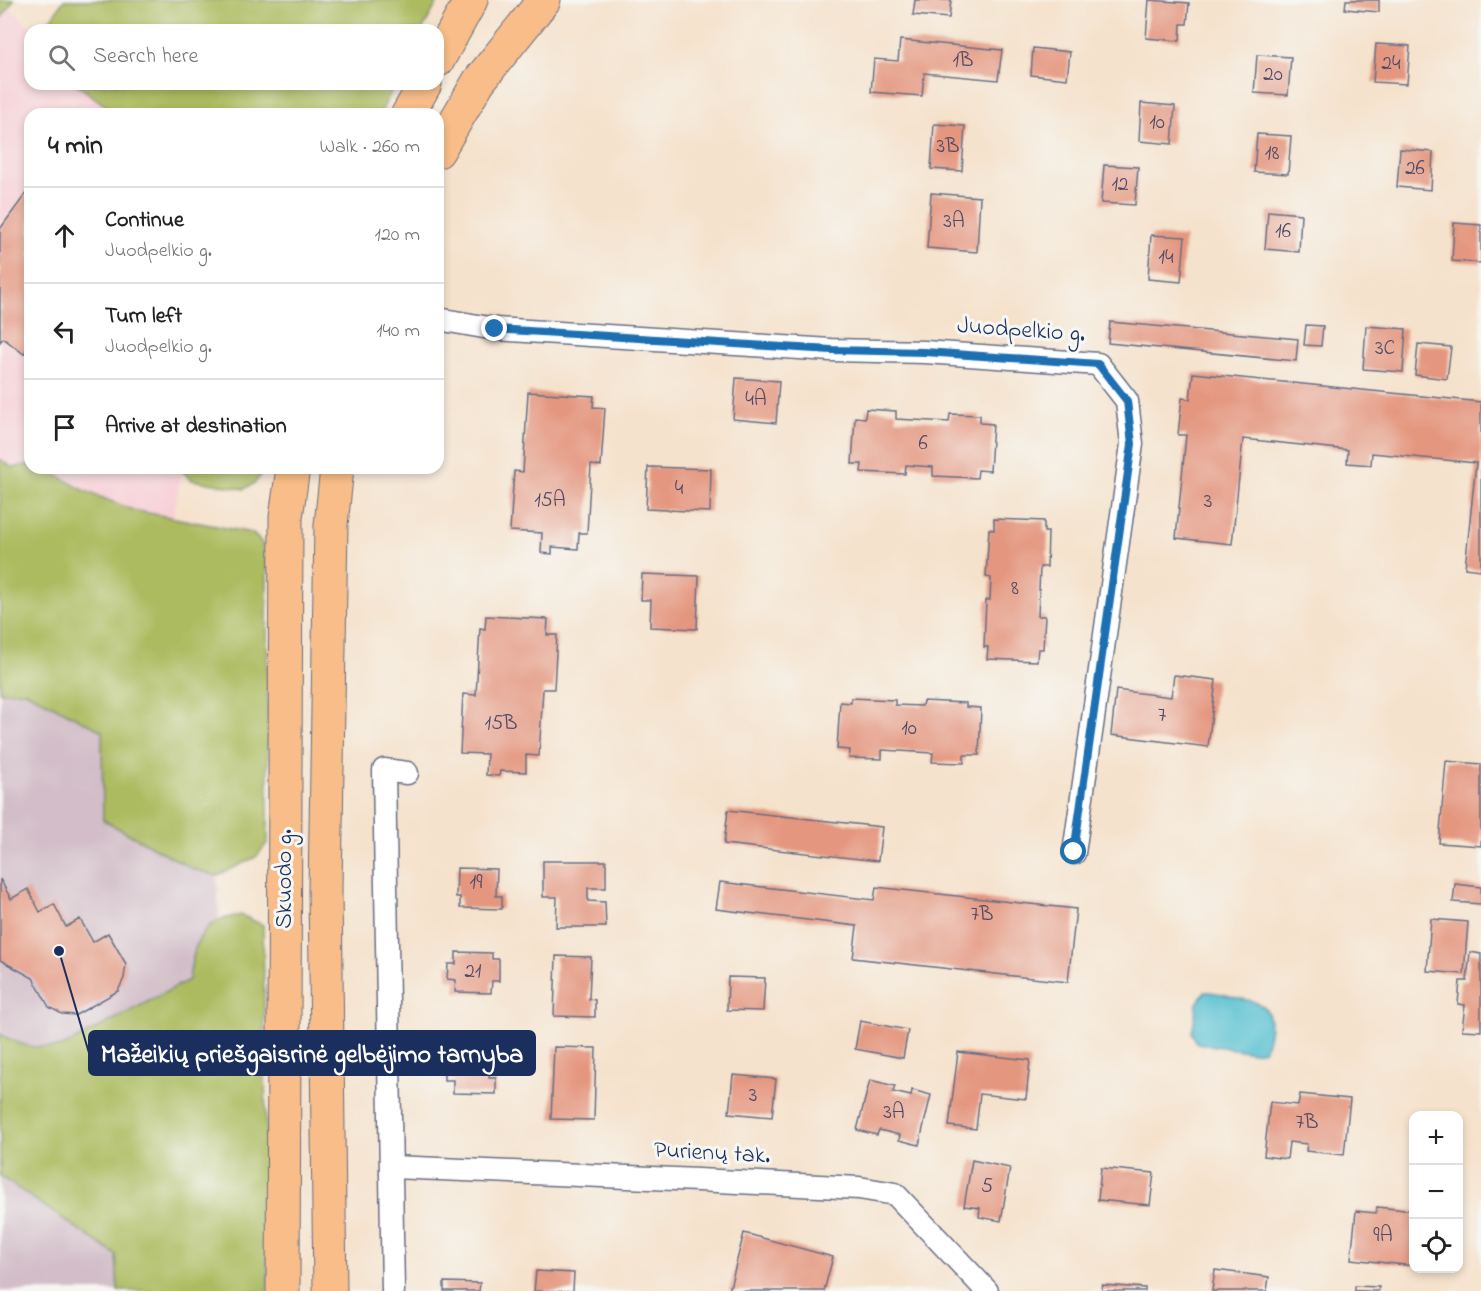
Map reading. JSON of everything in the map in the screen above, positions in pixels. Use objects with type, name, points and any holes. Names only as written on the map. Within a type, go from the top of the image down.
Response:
[{"type":"main road","points":[[444,49],[471,0]]},
{"type":"main road","points":[[444,141],[479,81],[544,0]]},
{"type":"main road","points":[[411,108],[422,90]]},
{"type":"main road","name":"Skuodo g.","points":[[284,1291],[286,517],[292,474]]},
{"type":"main road","name":"Skuodo g.","points":[[330,1291],[325,890],[331,525],[336,474]]},
{"type":"street","name":"Juodpelkio g.","points":[[444,320],[495,329],[831,350],[925,352],[1098,364],[1127,401],[1132,444],[1074,852]]},
{"type":"street","points":[[393,1291],[384,770],[407,773]]},
{"type":"street","name":"Purienų tak.","points":[[392,1167],[824,1186],[859,1188],[895,1194],[987,1291]]},
{"type":"shaded area","points":[[9,7],[27,24],[24,24],[24,90],[84,90],[109,108],[24,108],[24,465],[13,468],[0,459],[0,20]]},
{"type":"shaded area","points":[[55,474],[181,474],[173,518],[133,510],[85,491]]},
{"type":"shaded area","points":[[25,691],[102,731],[103,820],[193,869],[217,876],[219,920],[203,932],[193,952],[189,980],[62,1047],[39,1048],[16,1043],[0,1034],[0,692]]},
{"type":"shaded area","points":[[0,1176],[117,1255],[118,1291],[0,1291]]},
{"type":"green space","points":[[0,0],[14,0],[0,20]]},
{"type":"green space","points":[[64,0],[439,0],[425,24],[47,24]]},
{"type":"green space","points":[[84,90],[392,90],[383,108],[109,108]]},
{"type":"green space","points":[[0,459],[13,468],[24,465],[24,474],[55,474],[85,491],[133,510],[252,533],[262,543],[267,562],[268,842],[256,857],[217,876],[193,869],[103,820],[102,731],[25,691],[0,692]]},
{"type":"green space","points":[[185,474],[262,474],[255,483],[244,489],[192,480]]},
{"type":"green space","points":[[241,915],[263,925],[268,1291],[118,1291],[116,1255],[0,1176],[0,1034],[30,1046],[62,1047],[189,980],[193,954],[204,932],[220,920]]},
{"type":"water","points":[[1205,992],[1255,1002],[1263,1007],[1270,1024],[1264,1050],[1253,1052],[1197,1043],[1192,1033],[1197,1003]]},
{"type":"building","points":[[915,0],[951,0],[949,18],[913,15]]},
{"type":"building","points":[[1149,0],[1189,3],[1187,24],[1181,24],[1180,41],[1146,38]]},
{"type":"building","points":[[1346,0],[1379,0],[1379,12],[1345,9]]},
{"type":"building","points":[[900,40],[1002,50],[998,80],[924,73],[922,96],[871,92],[874,59],[898,61]]},
{"type":"building","points":[[1376,44],[1410,46],[1407,84],[1373,82]]},
{"type":"building","points":[[1033,48],[1070,52],[1067,79],[1031,75]]},
{"type":"building","points":[[1257,55],[1291,57],[1288,95],[1254,93]]},
{"type":"building","points":[[1141,103],[1175,106],[1172,144],[1139,141]]},
{"type":"building","points":[[934,124],[965,126],[962,171],[931,169]]},
{"type":"building","points":[[1257,134],[1291,136],[1288,174],[1254,172]]},
{"type":"building","points":[[1400,149],[1433,152],[1431,190],[1397,187]]},
{"type":"building","points":[[1104,165],[1138,167],[1135,205],[1101,203]]},
{"type":"building","points":[[931,193],[980,197],[977,252],[927,248]]},
{"type":"building","points":[[24,196],[24,354],[3,338],[0,342],[0,229]]},
{"type":"building","points":[[1268,211],[1301,214],[1299,252],[1265,249]]},
{"type":"building","points":[[1454,223],[1481,225],[1481,263],[1452,261]]},
{"type":"building","points":[[1151,235],[1185,237],[1181,282],[1148,279]]},
{"type":"building","points":[[1110,322],[1298,339],[1296,361],[1108,343]]},
{"type":"building","points":[[1306,325],[1323,326],[1321,346],[1304,345]]},
{"type":"building","points":[[1366,326],[1406,329],[1403,372],[1363,369]]},
{"type":"building","points":[[1418,344],[1451,347],[1447,379],[1415,375]]},
{"type":"building","points":[[1193,373],[1481,402],[1481,570],[1465,568],[1476,463],[1372,453],[1371,465],[1347,463],[1348,450],[1243,439],[1232,544],[1176,538],[1186,435],[1178,435],[1182,398],[1190,399]]},
{"type":"building","points":[[736,378],[779,381],[776,423],[733,419]]},
{"type":"building","points":[[528,392],[594,396],[593,407],[605,408],[601,466],[591,465],[587,533],[579,533],[578,549],[552,547],[552,554],[541,553],[542,533],[510,531],[514,471],[523,472]]},
{"type":"building","points":[[866,409],[896,411],[896,419],[949,422],[950,414],[980,415],[980,423],[993,424],[990,471],[978,470],[977,478],[933,476],[933,467],[906,465],[905,474],[861,472],[862,464],[852,464],[855,417],[865,418]]},
{"type":"building","points":[[648,467],[711,469],[710,512],[646,509]]},
{"type":"building","points":[[994,519],[1044,521],[1044,532],[1048,532],[1047,567],[1040,567],[1038,616],[1045,616],[1043,649],[1038,649],[1037,661],[987,659],[988,647],[984,647],[986,600],[990,600],[991,578],[986,577],[989,529],[994,530]]},
{"type":"building","points":[[642,574],[699,576],[697,629],[650,627],[651,600],[641,600]]},
{"type":"building","points":[[486,616],[548,619],[547,635],[557,635],[554,689],[543,689],[539,756],[526,755],[526,772],[500,771],[499,776],[486,775],[487,754],[460,753],[463,694],[476,695],[480,628],[485,629]]},
{"type":"building","points":[[1174,675],[1216,680],[1208,747],[1111,735],[1116,690],[1171,697]]},
{"type":"building","points":[[851,698],[895,700],[895,705],[922,706],[923,701],[966,703],[966,707],[981,708],[979,755],[964,755],[964,763],[932,762],[933,753],[882,750],[882,759],[849,758],[850,750],[837,749],[840,702],[851,703]]},
{"type":"building","points":[[1446,761],[1481,764],[1481,846],[1439,843]]},
{"type":"building","points":[[728,810],[882,827],[878,861],[724,844]]},
{"type":"building","points":[[543,861],[606,861],[606,888],[588,888],[588,901],[605,902],[606,927],[556,927],[557,897],[543,897]]},
{"type":"building","points":[[457,868],[497,869],[496,896],[502,896],[502,909],[460,908],[460,897],[456,897]]},
{"type":"building","points":[[0,879],[11,899],[28,889],[40,912],[54,904],[66,927],[80,919],[93,942],[108,933],[126,964],[124,978],[118,991],[76,1015],[62,1014],[49,1007],[33,978],[0,960]]},
{"type":"building","points":[[720,882],[874,900],[876,887],[1076,909],[1068,982],[853,958],[857,926],[716,909]]},
{"type":"building","points":[[1455,884],[1481,887],[1481,904],[1453,902]]},
{"type":"building","points":[[1431,919],[1468,922],[1464,974],[1427,971]]},
{"type":"building","points":[[456,952],[492,953],[492,959],[499,959],[499,981],[492,981],[491,993],[455,992],[456,980],[447,979],[448,964],[456,964]]},
{"type":"building","points":[[1470,952],[1481,954],[1481,1031],[1462,1030],[1465,1005],[1458,1004],[1460,981],[1467,981]]},
{"type":"building","points":[[556,956],[591,957],[589,999],[595,1000],[595,1017],[554,1016]]},
{"type":"building","points":[[728,977],[765,978],[763,1011],[727,1010]]},
{"type":"building","points":[[860,1021],[908,1030],[903,1058],[855,1049]]},
{"type":"building","points":[[554,1047],[596,1048],[594,1120],[551,1119]]},
{"type":"building","points":[[958,1052],[1030,1060],[1026,1099],[980,1094],[976,1129],[949,1126]]},
{"type":"building","points":[[454,1053],[490,1054],[489,1078],[496,1078],[496,1094],[453,1093],[453,1080],[444,1080],[444,1064],[453,1064]]},
{"type":"building","points":[[733,1075],[776,1079],[772,1117],[729,1113]]},
{"type":"building","points":[[870,1080],[895,1086],[893,1092],[911,1096],[912,1090],[931,1095],[919,1145],[899,1140],[900,1135],[879,1130],[877,1135],[857,1130]]},
{"type":"building","points":[[1300,1094],[1350,1099],[1344,1155],[1306,1151],[1307,1144],[1289,1142],[1287,1159],[1264,1156],[1270,1102],[1298,1105]]},
{"type":"building","points":[[972,1160],[1010,1168],[1001,1221],[979,1217],[980,1208],[964,1206]]},
{"type":"building","points":[[1101,1168],[1154,1173],[1150,1205],[1098,1200]]},
{"type":"building","points":[[1377,1207],[1409,1210],[1409,1265],[1351,1259],[1356,1211],[1376,1213]]},
{"type":"building","points":[[744,1233],[833,1257],[824,1291],[729,1291]]},
{"type":"building","points":[[1215,1270],[1269,1277],[1267,1291],[1212,1291]]},
{"type":"building","points":[[536,1271],[574,1273],[573,1291],[534,1291]]},
{"type":"building","points":[[444,1282],[480,1283],[479,1291],[444,1291]]},
{"type":"building","points":[[1102,1285],[1145,1288],[1145,1291],[1102,1291]]},
{"type":"building","points":[[1355,1286],[1379,1287],[1378,1291],[1355,1291]]},
{"type":"place","name":"Mažeikių priešgaisrinė gelbėjimo tarnyba","points":[[59,951]]},
{"type":"route","points":[[495,329],[831,350],[925,352],[1098,364],[1127,401],[1132,444],[1074,852]]}]
